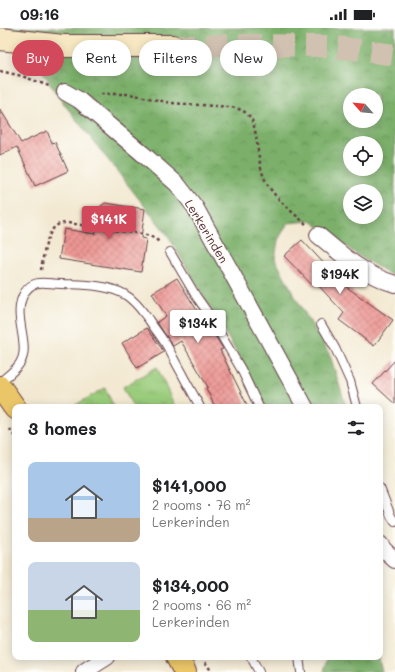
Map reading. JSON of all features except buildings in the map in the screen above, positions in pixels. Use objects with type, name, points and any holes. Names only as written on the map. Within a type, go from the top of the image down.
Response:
[{"type":"main road","points":[[0,40],[63,46],[139,46]]},
{"type":"main road","points":[[0,387],[12,404]]},
{"type":"main road","points":[[179,660],[185,672]]},
{"type":"street","name":"Lerkerinden","points":[[72,96],[100,117],[177,184],[195,206],[303,404]]},
{"type":"street","points":[[318,235],[342,255],[365,271],[395,284]]},
{"type":"street","points":[[383,548],[395,560]]},
{"type":"street","points":[[84,672],[102,660]]},
{"type":"lane","points":[[170,252],[241,369],[258,404]]},
{"type":"lane","points":[[0,382],[20,363],[24,352],[20,306],[26,291],[33,284],[39,282],[81,284],[105,287],[124,294],[139,306],[165,343],[198,404]]},
{"type":"lane","points":[[321,324],[335,348],[350,381],[356,404]]},
{"type":"lane","points":[[383,496],[395,522]]},
{"type":"lane","points":[[253,660],[259,672]]},
{"type":"lane","points":[[299,660],[301,672]]},
{"type":"path","points":[[0,71],[22,76],[72,96],[130,94],[171,103],[240,109],[250,116],[254,123],[259,159],[262,171],[268,184],[279,200],[318,235]]},
{"type":"path","points":[[39,282],[41,266],[49,236],[55,226],[61,223],[150,236],[158,239],[170,252]]},
{"type":"path","points":[[204,660],[212,672]]},
{"type":"green space","points":[[0,28],[395,28],[395,277],[362,258],[311,221],[288,223],[278,240],[275,259],[297,300],[330,355],[345,404],[263,404],[241,360],[169,237],[57,95],[46,76],[64,76],[64,40],[12,40],[12,44],[0,34]]},
{"type":"green space","points":[[157,367],[174,404],[132,404],[123,387]]},
{"type":"green space","points":[[105,388],[113,404],[77,404]]},
{"type":"green space","points":[[326,660],[379,660],[382,672],[324,672]]},
{"type":"tunnel","points":[[212,46],[329,46],[395,55]]}]
